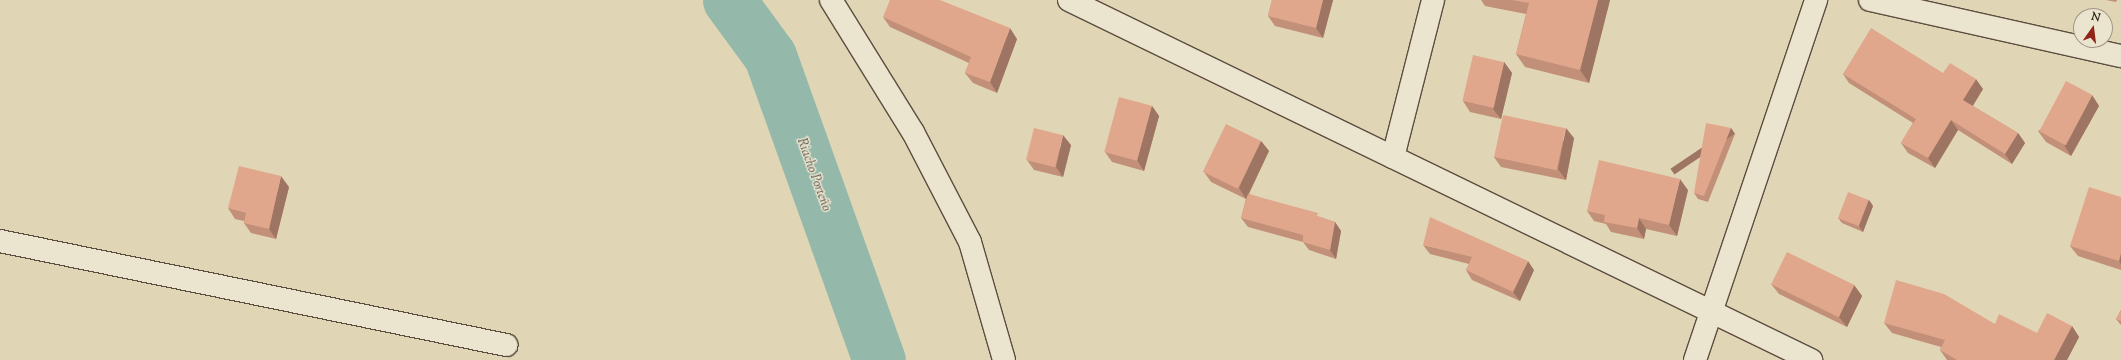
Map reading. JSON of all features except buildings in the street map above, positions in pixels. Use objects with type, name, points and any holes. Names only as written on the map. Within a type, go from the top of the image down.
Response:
[{"type":"street","points":[[831,0],[912,132],[970,242],[1004,360]]},
{"type":"street","points":[[1393,157],[1433,0]]},
{"type":"street","points":[[1695,360],[1710,311],[1816,0]]},
{"type":"street","points":[[1870,0],[2121,56]]},
{"type":"street","points":[[1082,3],[1393,157],[1811,360]]},
{"type":"street","points":[[0,241],[506,345]]},
{"type":"waterway","name":"Riacho Porteño","points":[[729,0],[770,56],[879,360]]}]
